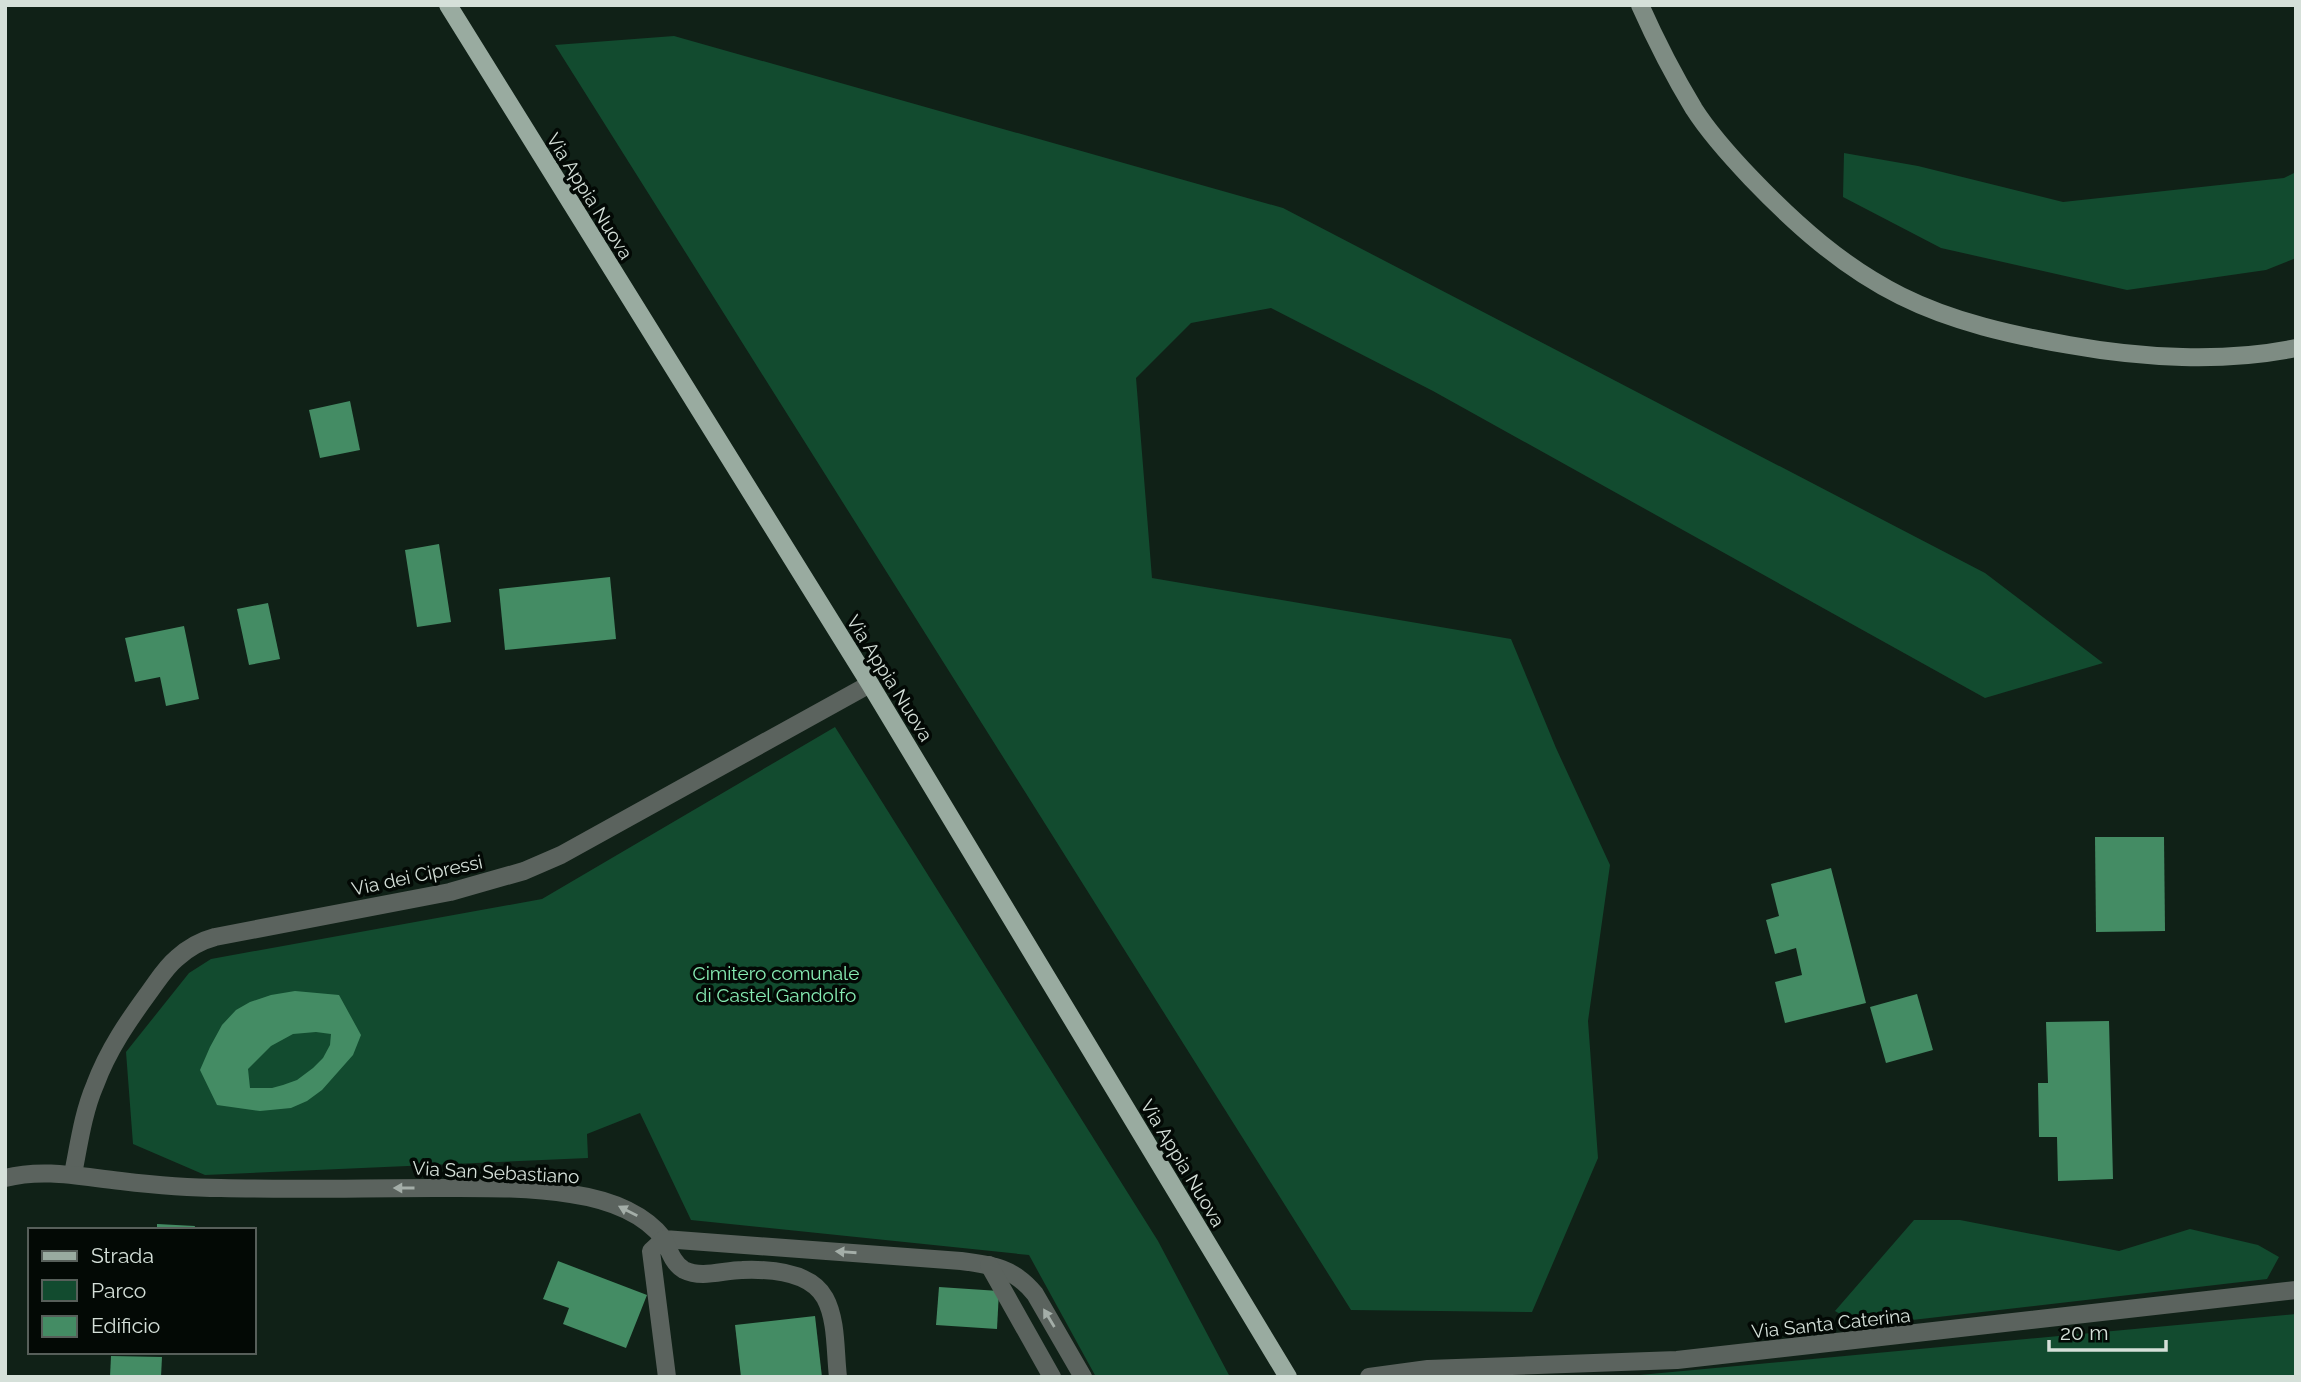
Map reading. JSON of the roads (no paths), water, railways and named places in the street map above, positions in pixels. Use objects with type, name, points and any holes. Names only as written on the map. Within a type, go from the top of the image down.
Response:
[{"type":"main road","name":"Via Appia Nuova","points":[[448,5],[870,684],[1288,1377]]},
{"type":"main road","points":[[1640,5],[1660,49],[1695,110],[1734,160],[1807,234],[1856,270],[1902,297],[1936,311],[1999,330],[2101,351],[2186,357],[2256,354],[2296,348]]},
{"type":"street","name":"Via dei Cipressi","points":[[73,1174],[90,1098],[111,1051],[164,971],[175,959],[202,941],[450,892],[524,871],[561,855],[870,684]]},
{"type":"street","name":"Via San Sebastiano","points":[[5,1178],[31,1173],[73,1174],[156,1185],[221,1188],[466,1188],[549,1191],[601,1200],[631,1211],[653,1226],[683,1270],[701,1274],[743,1269],[783,1272],[814,1285],[825,1297],[832,1318],[838,1377]]},
{"type":"street","points":[[667,1377],[651,1251],[664,1239],[989,1265],[1013,1273],[1027,1283],[1083,1377]]},
{"type":"street","points":[[989,1265],[1052,1377]]},
{"type":"street","name":"Via Santa Caterina","points":[[1369,1377],[1428,1369],[1678,1360],[2296,1290]]},
{"type":"park label","name":"Cimitero comunale di Castel Gandolfo","points":[[776,984]]}]
